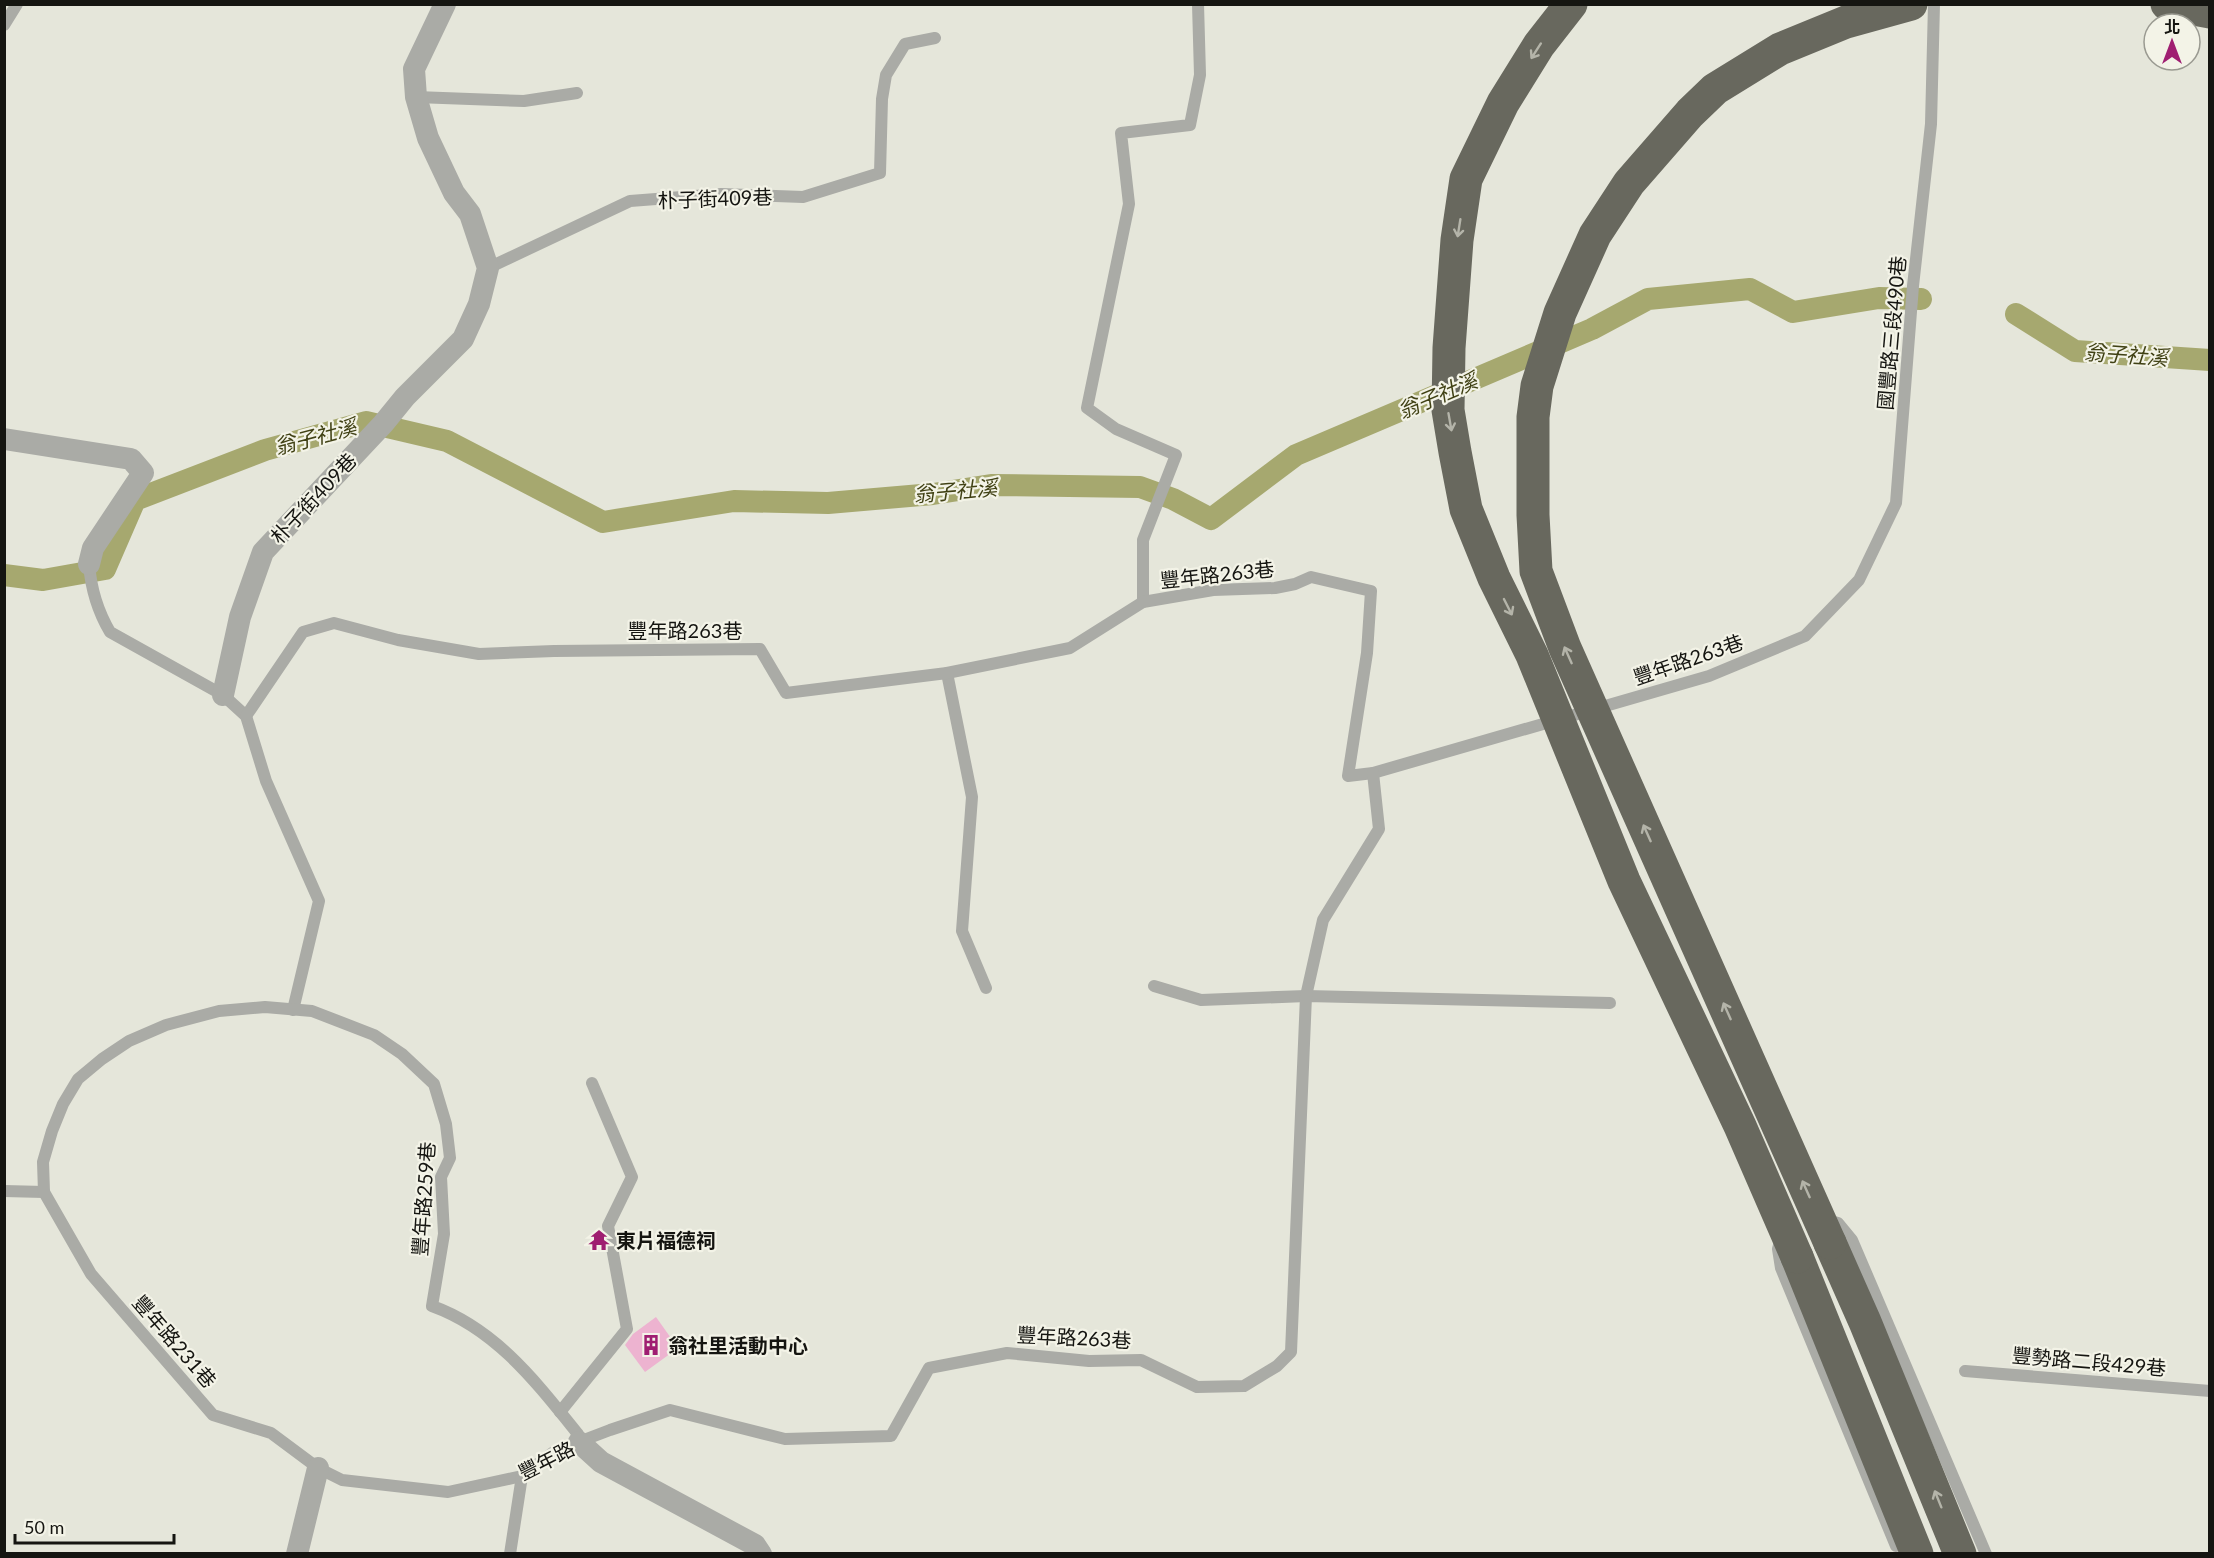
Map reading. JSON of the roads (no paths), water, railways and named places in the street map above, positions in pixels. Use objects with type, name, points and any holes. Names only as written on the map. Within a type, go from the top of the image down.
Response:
[{"type":"highway","points":[[1571,4],[1539,45],[1503,103],[1466,180],[1457,240],[1449,348],[1448,410],[1466,509],[1494,578],[1532,655],[1624,881],[1740,1126],[1798,1235],[1917,1554]]},
{"type":"highway","points":[[1911,4],[1846,22],[1780,49],[1715,89],[1690,113],[1629,183],[1595,235],[1560,313],[1537,386],[1533,417],[1533,515],[1536,571],[1565,648],[1865,1322],[1960,1554]]},
{"type":"highway","points":[[2167,4],[2210,12]]},
{"type":"street","points":[[445,4],[414,69],[416,97],[428,138],[454,193],[470,213],[488,267]]},
{"type":"street","name":"朴子街409巷","points":[[223,695],[240,617],[262,552],[383,424],[405,397],[463,339],[479,304],[488,267]]},
{"type":"street","points":[[4,439],[131,459],[143,473],[93,548],[90,573]]},
{"type":"street","name":"豐年路","points":[[579,1442],[602,1462],[755,1545],[761,1554]]},
{"type":"street","points":[[297,1554],[318,1468]]},
{"type":"lane","points":[[4,26],[17,4]]},
{"type":"lane","points":[[1143,602],[1143,540],[1176,455],[1116,429],[1087,408],[1129,204],[1121,133],[1190,125],[1200,75],[1198,4]]},
{"type":"lane","name":"國豐路三段490巷","points":[[1805,636],[1859,580],[1896,503],[1913,286],[1931,124],[1934,4]]},
{"type":"lane","name":"朴子街409巷","points":[[488,267],[630,201],[721,194],[803,197],[880,173],[882,99],[886,75],[905,44],[934,39]]},
{"type":"lane","points":[[416,97],[524,101],[577,93]]},
{"type":"lane","points":[[90,573],[100,614],[111,632],[223,695],[246,716],[266,781],[320,901],[293,1010]]},
{"type":"lane","name":"豐年路263巷","points":[[246,716],[303,632],[334,623],[398,640],[479,654],[554,651],[760,650],[786,693],[947,673],[1070,648],[1143,602],[1213,590],[1275,588],[1295,584],[1311,577],[1371,591],[1367,653],[1348,776],[1373,773],[1709,676],[1805,636]]},
{"type":"lane","points":[[947,673],[972,797],[962,931],[986,988]]},
{"type":"lane","name":"豐年路263巷","points":[[579,1442],[670,1410],[785,1439],[891,1436],[929,1368],[1007,1353],[1089,1361],[1141,1360],[1197,1387],[1244,1386],[1277,1366],[1292,1352],[1306,996],[1323,920],[1379,829],[1373,773]]},
{"type":"lane","points":[[1154,986],[1201,999],[1306,996],[1610,1003]]},
{"type":"lane","name":"豐年路259巷","points":[[44,1192],[43,1162],[63,1104],[78,1079],[129,1041],[166,1025],[219,1011],[265,1007],[312,1011],[374,1035],[402,1054],[434,1084],[446,1124],[450,1158],[441,1177],[444,1234],[432,1306],[453,1313],[518,1361],[578,1434],[579,1442]]},
{"type":"lane","points":[[560,1412],[627,1329],[608,1226],[632,1177],[592,1083]]},
{"type":"lane","points":[[4,1191],[44,1192]]},
{"type":"lane","name":"豐年路231巷","points":[[44,1192],[91,1274],[213,1416],[271,1433],[318,1468]]},
{"type":"lane","points":[[1899,1554],[1781,1268],[1778,1249],[1783,1235],[1798,1235],[1823,1219],[1838,1223],[1852,1240],[1986,1554]]},
{"type":"lane","name":"豐勢路二段429巷","points":[[1965,1371],[2210,1391]]},
{"type":"lane","name":"豐年路","points":[[318,1468],[342,1480],[448,1492],[522,1476],[555,1451],[579,1442]]},
{"type":"lane","points":[[510,1554],[522,1476]]},
{"type":"waterway","name":"翁子社溪","points":[[4,575],[43,580],[105,569],[135,500],[265,450],[366,422],[447,441],[603,522],[734,501],[828,503],[933,494],[991,485],[1140,487],[1173,499],[1211,519],[1296,455],[1592,329],[1648,299],[1750,289],[1793,312],[1879,298],[1921,299]]},
{"type":"waterway","name":"翁子社溪","points":[[2016,314],[2075,351],[2210,360]]},
{"type":"place","name":"東片福德祠","points":[[599,1240]]},
{"type":"place","name":"翁社里活動中心","points":[[651,1345]]}]
